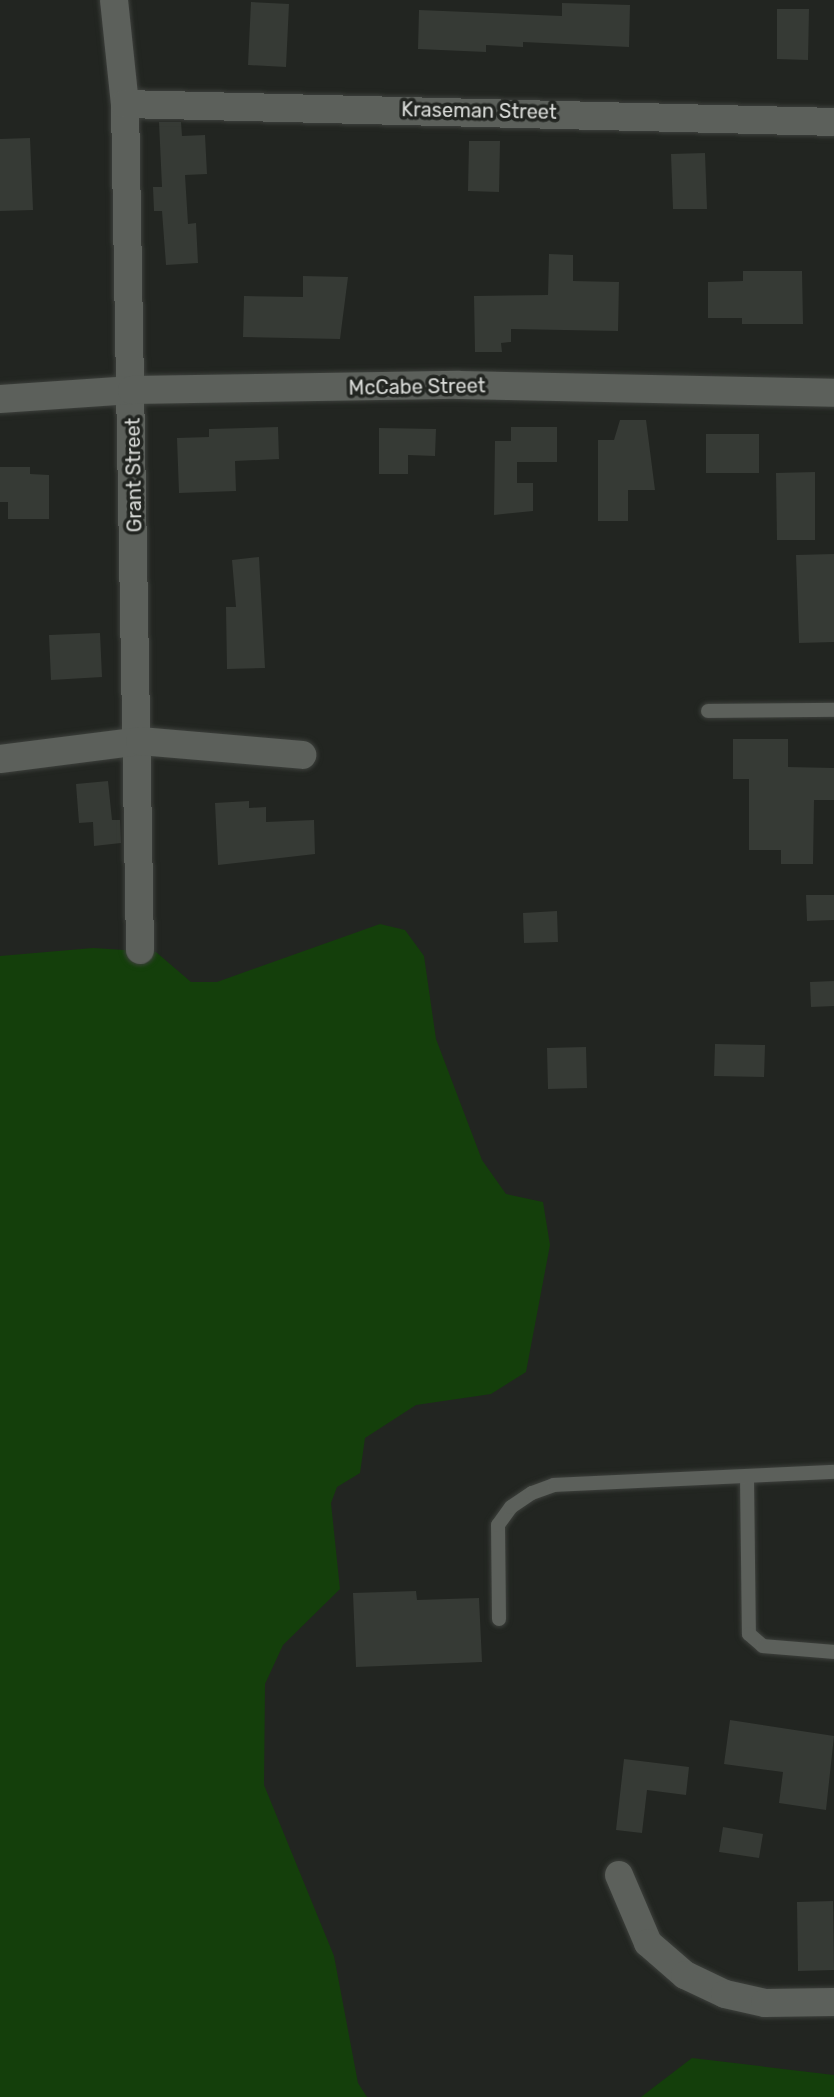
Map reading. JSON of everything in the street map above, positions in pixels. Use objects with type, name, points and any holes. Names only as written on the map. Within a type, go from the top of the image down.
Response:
[{"type":"street","name":"Grant Street","points":[[114,0],[125,104],[140,741],[140,950]]},
{"type":"street","name":"Kraseman Street","points":[[125,104],[834,122]]},
{"type":"street","name":"McCabe Street","points":[[0,399],[132,390],[459,385],[834,393]]},
{"type":"street","points":[[0,759],[140,741],[302,755]]},
{"type":"street","points":[[619,1875],[648,1943],[685,1975],[725,1994],[765,2003],[834,2002]]},
{"type":"lane","points":[[708,711],[834,710]]},
{"type":"lane","points":[[499,1619],[498,1525],[511,1507],[532,1493],[554,1485],[834,1472]]},
{"type":"lane","points":[[747,1478],[749,1634],[763,1646],[834,1652]]},
{"type":"green space","points":[[380,924],[405,930],[424,956],[436,1039],[482,1160],[506,1194],[543,1202],[550,1245],[526,1372],[491,1394],[416,1405],[365,1438],[360,1473],[337,1487],[331,1503],[340,1589],[283,1645],[265,1684],[264,1785],[334,1956],[358,2083],[367,2097],[0,2097],[0,956],[93,948],[156,952],[191,982],[217,982]]},
{"type":"green space","points":[[692,2058],[834,2075],[834,2097],[641,2097]]},
{"type":"building","points":[[251,2],[289,4],[286,67],[248,65]]},
{"type":"building","points":[[562,3],[630,5],[629,47],[523,42],[523,47],[486,45],[486,52],[418,49],[419,10],[562,16]]},
{"type":"building","points":[[777,9],[809,9],[808,60],[777,59]]},
{"type":"building","points":[[159,122],[181,122],[182,136],[205,135],[207,174],[185,175],[188,224],[196,223],[198,263],[166,265],[162,211],[154,211],[153,187],[162,187]]},
{"type":"building","points":[[30,138],[33,210],[0,211],[0,139]]},
{"type":"building","points":[[469,141],[500,141],[499,192],[468,191]]},
{"type":"building","points":[[705,153],[707,209],[673,209],[671,154]]},
{"type":"building","points":[[549,254],[573,255],[573,281],[619,282],[618,331],[511,329],[511,342],[501,343],[502,352],[475,352],[474,296],[548,295]]},
{"type":"building","points":[[743,271],[802,271],[803,324],[742,324],[742,318],[708,318],[708,282],[743,281]]},
{"type":"building","points":[[303,276],[348,277],[340,339],[243,337],[244,296],[303,297]]},
{"type":"building","points":[[620,420],[646,420],[655,490],[628,490],[628,521],[598,521],[598,440],[614,440]]},
{"type":"building","points":[[278,427],[279,459],[235,461],[236,491],[179,493],[177,438],[209,437],[209,429]]},
{"type":"building","points":[[511,427],[557,427],[557,462],[517,462],[517,483],[533,483],[533,511],[494,515],[495,441],[511,441]]},
{"type":"building","points":[[379,428],[436,429],[435,456],[408,455],[408,474],[379,474]]},
{"type":"building","points":[[706,434],[759,434],[759,473],[706,473]]},
{"type":"building","points":[[0,467],[30,467],[30,474],[49,475],[49,519],[8,519],[8,502],[0,502]]},
{"type":"building","points":[[815,472],[815,540],[777,540],[776,473]]},
{"type":"building","points":[[834,554],[834,642],[799,643],[796,555]]},
{"type":"building","points":[[259,557],[265,668],[227,669],[226,607],[236,607],[232,560]]},
{"type":"building","points":[[100,633],[102,677],[51,680],[49,635]]},
{"type":"building","points":[[733,739],[788,739],[788,767],[834,768],[834,800],[814,800],[813,864],[781,864],[781,850],[749,850],[749,779],[733,779]]},
{"type":"building","points":[[108,781],[112,820],[120,820],[121,843],[94,846],[93,822],[79,823],[76,784]]},
{"type":"building","points":[[249,801],[249,808],[266,807],[266,822],[314,820],[315,854],[218,865],[215,803]]},
{"type":"building","points":[[806,895],[834,895],[834,920],[807,921]]},
{"type":"building","points":[[557,911],[558,942],[524,943],[523,913]]},
{"type":"building","points":[[834,981],[834,1006],[811,1007],[810,982]]},
{"type":"building","points":[[715,1044],[765,1045],[764,1077],[714,1076]]},
{"type":"building","points":[[586,1047],[587,1088],[548,1089],[547,1048]]},
{"type":"building","points":[[416,1591],[417,1600],[479,1598],[482,1662],[356,1667],[353,1593]]},
{"type":"building","points":[[730,1720],[834,1736],[826,1810],[779,1803],[783,1772],[724,1764]]},
{"type":"building","points":[[624,1759],[689,1767],[686,1795],[647,1790],[642,1833],[616,1830]]},
{"type":"building","points":[[723,1827],[763,1834],[759,1858],[719,1852]]},
{"type":"building","points":[[833,1901],[834,1970],[798,1971],[797,1902]]}]
